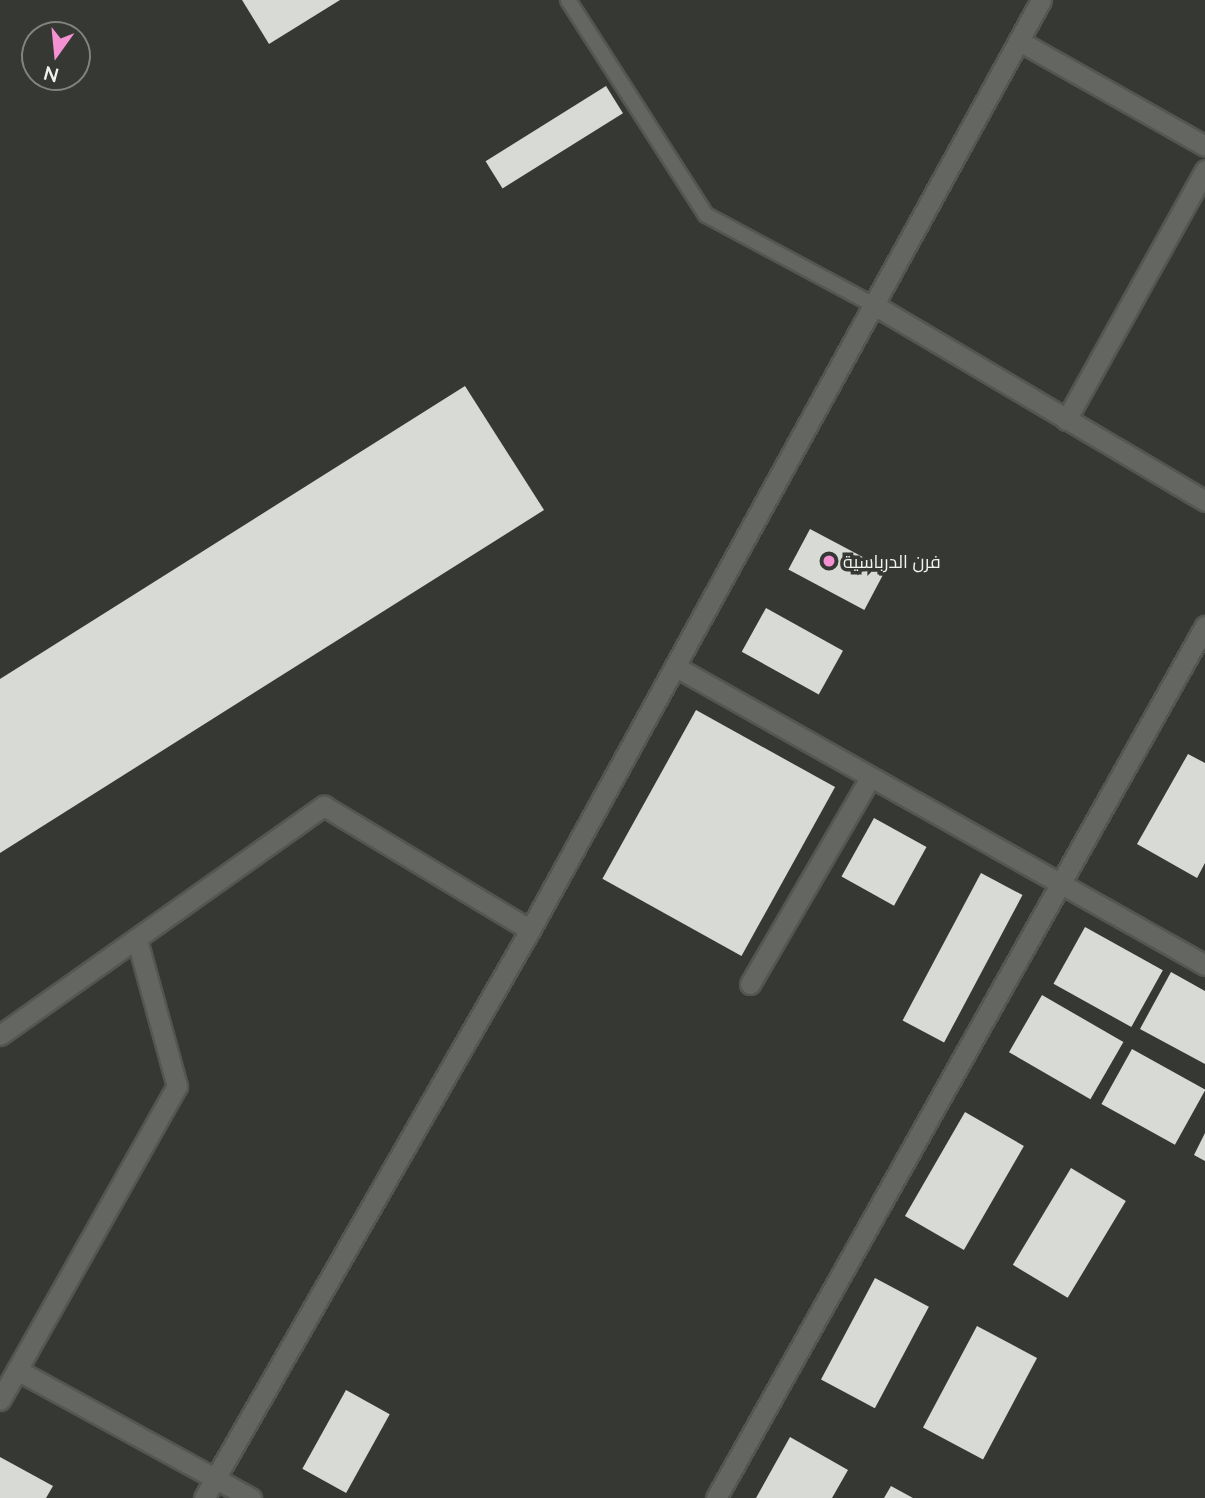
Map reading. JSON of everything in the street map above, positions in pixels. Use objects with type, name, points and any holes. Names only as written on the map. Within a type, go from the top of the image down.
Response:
[{"type":"street","points":[[204,1498],[530,930],[1041,0]]},
{"type":"street","points":[[1019,41],[1205,146]]},
{"type":"street","points":[[1066,420],[1205,170]]},
{"type":"street","points":[[874,305],[1205,501]]},
{"type":"street","points":[[716,1498],[1205,626]]},
{"type":"street","points":[[676,667],[1205,965]]},
{"type":"street","points":[[750,984],[870,778]]},
{"type":"street","points":[[0,1035],[324,806],[530,930]]},
{"type":"street","points":[[0,1400],[177,1086],[137,940]]},
{"type":"street","points":[[17,1370],[251,1498]]},
{"type":"lane","points":[[568,0],[706,215],[874,305]]},
{"type":"building","points":[[242,0],[340,0],[269,44]]},
{"type":"building","points":[[606,86],[623,113],[503,188],[486,161]]},
{"type":"building","points":[[465,386],[544,510],[0,853],[0,679]]},
{"type":"building","points":[[810,529],[886,569],[864,610],[788,570]]},
{"type":"building","points":[[766,608],[843,651],[819,694],[742,652]]},
{"type":"building","points":[[696,710],[835,787],[741,956],[602,879]]},
{"type":"building","points":[[1188,754],[1205,763],[1205,863],[1197,878],[1137,844]]},
{"type":"building","points":[[874,818],[926,847],[894,906],[842,877]]},
{"type":"building","points":[[981,873],[1022,895],[944,1043],[903,1020]]},
{"type":"building","points":[[1085,927],[1163,970],[1131,1027],[1053,984]]},
{"type":"building","points":[[1171,972],[1205,991],[1205,1064],[1140,1029]]},
{"type":"building","points":[[1042,995],[1123,1042],[1090,1099],[1009,1052]]},
{"type":"building","points":[[1132,1049],[1205,1089],[1175,1145],[1101,1104]]},
{"type":"building","points":[[965,1112],[1024,1146],[964,1250],[905,1216]]},
{"type":"building","points":[[1205,1133],[1205,1161],[1194,1155]]},
{"type":"building","points":[[1071,1168],[1126,1201],[1068,1298],[1013,1265]]},
{"type":"building","points":[[875,1278],[929,1307],[875,1408],[821,1380]]},
{"type":"building","points":[[977,1326],[1037,1358],[983,1459],[923,1428]]},
{"type":"building","points":[[346,1390],[390,1414],[346,1493],[302,1469]]},
{"type":"building","points":[[790,1437],[848,1470],[832,1498],[756,1498]]},
{"type":"building","points":[[0,1457],[53,1486],[46,1498],[0,1498]]},
{"type":"building","points":[[891,1486],[913,1498],[884,1498]]},
{"type":"place","name":"فرن الدرباسية","points":[[829,561]]}]
